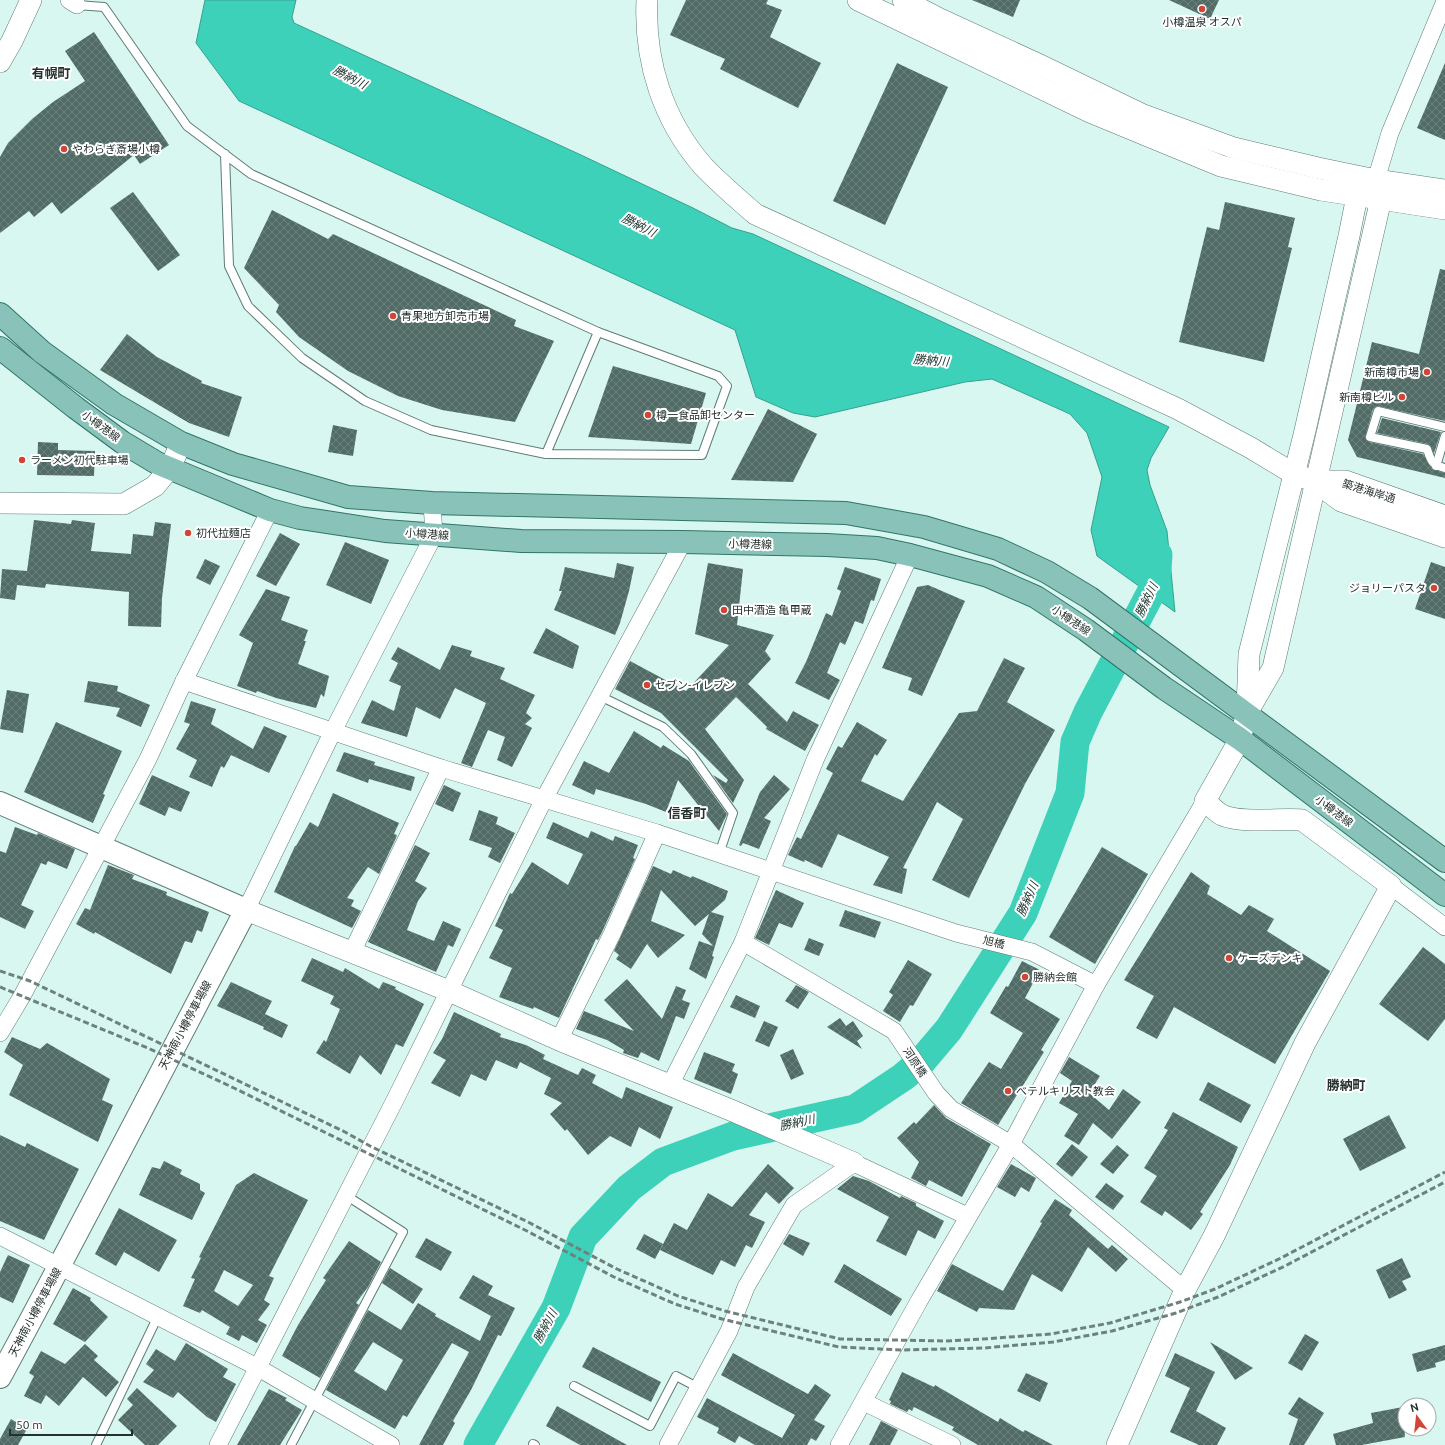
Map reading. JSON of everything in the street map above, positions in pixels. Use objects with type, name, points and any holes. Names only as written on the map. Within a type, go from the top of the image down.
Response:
[{"type":"main road","points":[[0,314],[42,352],[108,399],[181,443],[233,464],[348,497],[432,503],[846,513],[924,527],[998,550],[1047,572],[1090,598],[1445,861]]},
{"type":"main road","name":"小樽港線","points":[[0,348],[122,442],[157,463],[270,510],[300,518],[385,531],[521,541],[684,542],[827,545],[877,548],[910,555],[988,576],[1036,597],[1086,630],[1164,688],[1240,739],[1445,895]]},
{"type":"main road","points":[[0,803],[246,910]]},
{"type":"main road","name":"天神南小樽停車場線","points":[[0,1377],[246,910]]},
{"type":"street","points":[[0,62],[12,41],[31,0]]},
{"type":"street","points":[[647,0],[646,18],[654,78],[669,117],[703,165],[755,214],[1178,409],[1294,474],[1314,481]]},
{"type":"street","points":[[858,0],[1090,112],[1221,166],[1321,190],[1357,196],[1378,189],[1445,190]]},
{"type":"street","points":[[903,0],[940,20],[1040,65],[1141,114],[1234,148],[1318,168],[1378,189],[1445,209]]},
{"type":"street","points":[[1247,713],[1273,668],[1390,133],[1444,1]]},
{"type":"street","points":[[839,1445],[967,1216],[1011,1144],[1096,985],[1240,739],[1247,713],[1249,654],[1294,474],[1357,196]]},
{"type":"street","points":[[0,503],[124,504],[155,486],[170,468],[181,443]]},
{"type":"street","name":"築港海岸通","points":[[1314,481],[1345,482],[1445,516]]},
{"type":"street","name":"築港海岸通","points":[[1314,481],[1341,501],[1445,537]]},
{"type":"street","points":[[432,503],[434,535],[333,731],[246,910],[449,991],[559,1040],[733,1111],[834,1154],[967,1216]]},
{"type":"street","points":[[0,1033],[22,996],[148,758],[184,681],[270,510]]},
{"type":"street","points":[[218,1445],[257,1367],[347,1196],[544,799],[684,542]]},
{"type":"street","points":[[670,1085],[743,942],[815,760],[910,555]]},
{"type":"street","name":"旭橋","points":[[184,681],[441,768],[657,833],[770,872],[956,932],[1032,952],[1096,985]]},
{"type":"street","points":[[352,952],[441,768]]},
{"type":"street","points":[[1205,801],[1222,814],[1248,820],[1302,820],[1445,927]]},
{"type":"street","points":[[559,1040],[612,934],[657,833]]},
{"type":"street","points":[[1117,1445],[1184,1290],[1214,1236],[1305,1043],[1392,886]]},
{"type":"street","name":"河原橋","points":[[743,942],[894,1031],[936,1093],[951,1109],[1011,1144],[1184,1290]]},
{"type":"street","points":[[668,1445],[729,1331],[746,1287],[794,1205],[854,1163]]},
{"type":"street","points":[[0,1236],[257,1367],[391,1445]]},
{"type":"street","points":[[864,1402],[952,1445]]},
{"type":"lane","points":[[73,3],[104,7],[187,126],[251,174],[598,332],[718,376],[726,386],[702,455],[546,454],[431,430],[365,401],[302,358],[248,306],[229,266],[224,154]]},
{"type":"lane","points":[[546,454],[598,332]]},
{"type":"lane","points":[[1445,427],[1378,411],[1370,436],[1427,449],[1432,463],[1436,466],[1445,468]]},
{"type":"lane","points":[[1436,466],[1445,436]]},
{"type":"lane","points":[[600,696],[663,727],[690,754],[726,801],[733,813],[719,854]]},
{"type":"lane","points":[[291,1445],[404,1232],[347,1196]]},
{"type":"lane","points":[[96,1445],[158,1316]]},
{"type":"lane","points":[[574,1386],[650,1426],[676,1376],[699,1388]]},
{"type":"water","points":[[205,0],[296,0],[292,17],[294,23],[581,155],[732,228],[753,234],[1169,427],[1151,458],[1147,470],[1150,485],[1167,531],[1175,612],[1097,556],[1091,530],[1102,477],[1087,433],[1070,414],[992,379],[965,382],[815,417],[793,413],[756,397],[735,330],[239,101],[196,43]]},
{"type":"building","points":[[686,0],[768,0],[766,4],[782,10],[770,37],[821,63],[798,108],[720,69],[725,59],[670,35]]},
{"type":"building","points":[[972,0],[1020,0],[1013,17]]},
{"type":"building","name":"小樽温泉 オスパ","points":[[1169,0],[1219,0],[1210,19]]},
{"type":"building","name":"やわらぎ斎場小樽","points":[[94,32],[169,145],[140,164],[134,155],[61,214],[52,202],[34,217],[29,211],[0,233],[0,157],[8,143],[32,119],[53,102],[85,81],[65,51]]},
{"type":"building","points":[[897,63],[948,87],[885,225],[833,201]]},
{"type":"building","points":[[1445,63],[1445,140],[1417,128]]},
{"type":"building","points":[[133,192],[180,255],[158,271],[110,208]]},
{"type":"building","points":[[1225,202],[1295,218],[1288,247],[1292,248],[1264,362],[1179,342],[1207,227],[1219,230]]},
{"type":"building","name":"青果地方卸売市場","points":[[272,210],[328,239],[333,234],[516,320],[514,326],[554,341],[515,422],[442,410],[398,396],[348,371],[299,337],[276,312],[279,305],[244,268]]},
{"type":"building","name":"新南樽ビル","points":[[1440,269],[1445,270],[1445,421],[1377,406],[1373,409],[1365,438],[1369,442],[1423,454],[1432,469],[1445,473],[1445,478],[1357,457],[1348,440],[1372,342],[1419,354]]},
{"type":"building","points":[[127,334],[157,357],[202,381],[201,383],[242,397],[229,437],[189,423],[100,370]]},
{"type":"building","name":"樽一食品卸センター","points":[[613,366],[706,393],[691,444],[588,437]]},
{"type":"building","points":[[768,409],[817,434],[793,482],[731,480]]},
{"type":"building","points":[[1382,418],[1441,432],[1434,453],[1428,444],[1377,433]]},
{"type":"building","points":[[333,425],[357,430],[353,456],[328,452]]},
{"type":"building","points":[[38,442],[58,443],[58,450],[95,451],[94,476],[37,475]]},
{"type":"building","points":[[34,520],[71,524],[72,520],[95,523],[91,551],[131,554],[133,534],[153,536],[155,522],[171,524],[162,598],[161,627],[128,626],[129,592],[46,584],[45,588],[17,585],[15,600],[0,598],[2,569],[27,571]]},
{"type":"building","points":[[280,533],[300,544],[276,586],[256,576]]},
{"type":"building","points":[[345,542],[389,560],[371,604],[326,585]]},
{"type":"building","points":[[205,559],[220,566],[210,585],[196,578]]},
{"type":"building","name":"ジョリーパスタ","points":[[1431,562],[1445,567],[1445,619],[1415,609]]},
{"type":"building","points":[[617,563],[634,567],[629,591],[615,635],[554,610],[562,591],[559,591],[565,567],[614,578]]},
{"type":"building","points":[[708,563],[743,569],[737,625],[774,635],[765,651],[771,659],[748,684],[787,722],[793,711],[819,725],[805,751],[766,729],[767,727],[736,697],[705,729],[744,780],[733,803],[713,775],[726,783],[728,780],[661,713],[615,689],[630,661],[686,691],[729,645],[695,634]]},
{"type":"building","points":[[845,567],[881,579],[874,601],[871,600],[863,624],[855,621],[845,645],[840,642],[827,673],[840,680],[829,700],[795,683],[806,662],[826,613],[832,616],[841,591],[837,589]]},
{"type":"building","points":[[928,585],[965,601],[922,696],[908,690],[912,678],[882,668],[917,587]]},
{"type":"building","points":[[266,589],[290,597],[281,620],[308,630],[298,664],[329,676],[324,697],[321,694],[316,708],[276,698],[257,691],[256,693],[237,686],[253,643],[239,635]]},
{"type":"building","points":[[546,628],[579,646],[573,669],[533,653]]},
{"type":"building","points":[[452,645],[472,651],[470,656],[505,668],[500,679],[535,695],[526,713],[532,718],[525,724],[532,728],[512,767],[497,760],[505,737],[488,730],[472,767],[461,763],[486,703],[455,688],[440,719],[416,707],[407,737],[361,723],[372,700],[394,711],[401,686],[389,681],[398,663],[391,659],[398,647],[440,670]]},
{"type":"building","points":[[1004,658],[1025,668],[1007,702],[1055,730],[1025,784],[969,898],[932,880],[963,819],[937,802],[903,868],[907,869],[902,894],[873,885],[889,857],[838,834],[822,868],[805,860],[804,862],[788,855],[797,837],[801,839],[833,773],[826,769],[838,746],[842,748],[857,722],[887,740],[877,756],[875,754],[861,781],[903,801],[959,713],[977,711]]},
{"type":"building","points":[[88,681],[118,686],[117,691],[150,705],[141,727],[116,716],[120,708],[84,702]]},
{"type":"building","points":[[7,690],[29,694],[23,733],[0,729]]},
{"type":"building","points":[[191,701],[216,709],[211,724],[253,749],[264,726],[287,736],[269,773],[231,755],[224,768],[221,766],[212,787],[189,777],[197,760],[176,749],[190,724],[184,722]]},
{"type":"building","points":[[56,722],[122,751],[103,794],[105,795],[93,823],[24,792]]},
{"type":"building","points":[[634,731],[661,748],[663,745],[689,761],[727,814],[719,831],[678,780],[666,812],[646,804],[596,789],[594,795],[572,785],[584,761],[609,773]]},
{"type":"building","points":[[344,752],[375,762],[374,765],[415,777],[411,791],[369,779],[368,783],[336,771]]},
{"type":"building","points":[[152,775],[190,792],[181,812],[169,807],[165,816],[139,804]]},
{"type":"building","points":[[774,775],[790,789],[764,818],[771,821],[759,849],[743,843],[741,846],[739,845],[760,792]]},
{"type":"building","points":[[444,785],[461,793],[453,812],[435,804]]},
{"type":"building","points":[[333,793],[399,823],[394,834],[397,835],[396,838],[379,874],[368,867],[347,898],[354,900],[351,906],[361,911],[352,928],[274,892],[295,846],[310,822],[318,827]]},
{"type":"building","points":[[479,810],[498,817],[496,824],[515,833],[500,863],[488,857],[492,848],[469,840]]},
{"type":"building","points":[[553,822],[588,838],[591,831],[613,841],[615,836],[638,845],[633,858],[635,859],[603,930],[598,940],[596,939],[559,1018],[534,1007],[533,1009],[499,997],[512,968],[489,958],[503,930],[495,926],[510,893],[512,894],[532,862],[568,885],[583,854],[546,838]]},
{"type":"building","points":[[15,827],[37,835],[38,833],[75,849],[67,869],[48,861],[46,865],[41,863],[21,905],[34,911],[25,929],[0,917],[0,851],[6,853]]},
{"type":"building","points":[[415,845],[430,853],[415,881],[427,888],[418,901],[407,930],[434,941],[443,921],[461,929],[453,947],[448,945],[436,972],[368,942]]},
{"type":"building","points":[[1102,847],[1148,874],[1095,964],[1049,937]]},
{"type":"building","points":[[108,865],[134,875],[132,879],[167,892],[166,895],[209,912],[202,932],[197,930],[192,943],[185,941],[171,974],[95,932],[94,934],[76,924],[85,908],[90,910]]},
{"type":"building","points":[[653,866],[671,874],[673,870],[691,878],[692,876],[728,891],[725,900],[711,912],[724,916],[712,956],[714,957],[706,979],[689,969],[699,941],[713,946],[702,934],[709,914],[695,926],[661,890],[651,921],[685,935],[658,958],[647,944],[631,969],[616,959],[619,955],[614,951]]},
{"type":"building","points":[[1191,872],[1210,886],[1207,894],[1241,915],[1249,905],[1274,919],[1267,931],[1330,971],[1275,1064],[1174,1007],[1157,1039],[1136,1028],[1154,996],[1124,980]]},
{"type":"building","points":[[776,890],[804,903],[792,928],[779,923],[769,945],[755,938]]},
{"type":"building","points":[[845,910],[881,922],[875,938],[839,926]]},
{"type":"building","points":[[809,938],[824,944],[819,956],[804,950]]},
{"type":"building","points":[[1423,947],[1445,964],[1445,1019],[1428,1041],[1379,1004]]},
{"type":"building","points":[[312,958],[343,972],[345,968],[379,989],[383,982],[396,987],[395,989],[424,1004],[403,1047],[396,1044],[381,1075],[360,1055],[350,1074],[316,1053],[324,1040],[326,1042],[340,1009],[330,1004],[334,996],[301,981]]},
{"type":"building","points":[[908,960],[932,974],[913,1006],[910,1005],[900,1022],[883,1011],[893,995],[889,992]]},
{"type":"building","points":[[1022,961],[1040,970],[1025,998],[1060,1019],[1041,1050],[1044,1052],[998,1125],[961,1103],[989,1062],[1001,1069],[1023,1033],[990,1013],[1006,986],[1008,987]]},
{"type":"building","points":[[627,979],[662,1019],[676,986],[686,990],[682,1000],[690,1003],[684,1019],[676,1016],[659,1061],[641,1052],[638,1058],[623,1053],[624,1050],[607,1040],[576,1029],[584,1011],[634,1031],[604,1000]]},
{"type":"building","points":[[231,982],[272,1001],[265,1014],[288,1025],[282,1038],[263,1029],[264,1027],[217,1006]]},
{"type":"building","points":[[796,985],[809,992],[798,1009],[785,1001]]},
{"type":"building","points":[[736,995],[760,1006],[755,1018],[730,1007]]},
{"type":"building","points":[[454,1012],[501,1034],[500,1037],[526,1045],[545,1055],[543,1059],[578,1075],[582,1068],[596,1075],[592,1083],[622,1099],[626,1087],[673,1107],[660,1139],[639,1127],[631,1147],[610,1136],[588,1155],[567,1129],[565,1131],[550,1114],[562,1103],[544,1094],[551,1078],[520,1062],[517,1069],[496,1060],[486,1081],[471,1074],[460,1097],[431,1083],[446,1060],[433,1053],[442,1039]]},
{"type":"building","points":[[840,1018],[846,1026],[853,1021],[863,1036],[857,1041],[862,1049],[827,1027]]},
{"type":"building","points":[[764,1021],[778,1027],[769,1047],[755,1041]]},
{"type":"building","points":[[12,1037],[40,1049],[47,1043],[110,1079],[102,1100],[113,1105],[98,1142],[9,1095],[23,1065],[4,1052]]},
{"type":"building","points":[[793,1049],[804,1074],[791,1080],[780,1055]]},
{"type":"building","points":[[704,1052],[735,1064],[732,1071],[738,1074],[731,1094],[694,1079]]},
{"type":"building","points":[[1069,1057],[1100,1076],[1089,1093],[1109,1110],[1123,1089],[1141,1102],[1112,1139],[1093,1123],[1079,1145],[1064,1136],[1078,1114],[1059,1103],[1072,1081],[1060,1073]]},
{"type":"building","points":[[1208,1082],[1251,1105],[1241,1123],[1199,1100]]},
{"type":"building","points":[[934,1105],[946,1118],[991,1144],[962,1197],[929,1180],[926,1186],[911,1178],[919,1162],[897,1138],[914,1122],[916,1124]]},
{"type":"building","points":[[1173,1112],[1238,1147],[1230,1165],[1200,1212],[1203,1214],[1191,1230],[1165,1211],[1162,1216],[1140,1202],[1157,1176],[1144,1168],[1168,1130],[1164,1128]]},
{"type":"building","points":[[1389,1115],[1406,1148],[1360,1171],[1343,1139]]},
{"type":"building","points":[[0,1135],[25,1147],[27,1143],[79,1169],[44,1240],[0,1221]]},
{"type":"building","points":[[1072,1144],[1088,1157],[1072,1177],[1056,1164]]},
{"type":"building","points":[[1117,1145],[1129,1155],[1113,1174],[1100,1164]]},
{"type":"building","points":[[164,1161],[182,1170],[180,1174],[200,1184],[200,1190],[205,1193],[192,1220],[139,1195],[152,1167],[160,1169]]},
{"type":"building","points":[[768,1164],[794,1188],[779,1204],[766,1192],[749,1215],[765,1222],[752,1248],[746,1245],[735,1267],[721,1260],[713,1275],[660,1250],[674,1223],[687,1230],[708,1193],[732,1207]]},
{"type":"building","points":[[1011,1164],[1036,1178],[1029,1192],[1021,1187],[1015,1197],[997,1187]]},
{"type":"building","points":[[254,1173],[308,1200],[269,1276],[274,1278],[264,1300],[270,1304],[258,1320],[267,1325],[257,1343],[242,1335],[239,1341],[226,1334],[230,1327],[202,1310],[200,1313],[183,1306],[195,1279],[191,1278],[201,1258],[199,1257],[236,1185]],"holes":[[[224,1270],[253,1285],[238,1306],[214,1291]]]},
{"type":"building","points":[[853,1176],[869,1181],[900,1198],[901,1196],[916,1203],[916,1206],[944,1221],[935,1239],[918,1230],[906,1256],[876,1241],[889,1217],[837,1189]]},
{"type":"building","points":[[1106,1183],[1124,1196],[1113,1210],[1095,1197]]},
{"type":"building","points":[[1055,1199],[1072,1210],[1069,1215],[1108,1249],[1112,1245],[1128,1259],[1116,1272],[1088,1247],[1062,1292],[1032,1274],[1014,1310],[979,1308],[977,1312],[937,1291],[952,1264],[1003,1291],[1042,1223],[1040,1222]]},
{"type":"building","points":[[119,1208],[177,1240],[159,1272],[124,1252],[116,1266],[95,1254]]},
{"type":"building","points":[[644,1234],[663,1244],[655,1259],[636,1249]]},
{"type":"building","points":[[789,1234],[810,1243],[803,1256],[783,1244]]},
{"type":"building","points":[[426,1238],[452,1252],[441,1271],[415,1257]]},
{"type":"building","points":[[349,1241],[381,1262],[368,1287],[356,1303],[359,1305],[320,1378],[282,1356],[298,1325],[326,1280],[323,1278]]},
{"type":"building","points":[[8,1255],[30,1265],[13,1303],[0,1297],[0,1272]]},
{"type":"building","points":[[1402,1258],[1411,1277],[1402,1281],[1407,1290],[1389,1299],[1376,1270]]},
{"type":"building","points":[[844,1264],[902,1299],[891,1316],[834,1282]]},
{"type":"building","points":[[390,1268],[423,1289],[413,1304],[382,1283]]},
{"type":"building","points":[[473,1275],[493,1286],[488,1295],[515,1308],[501,1336],[498,1335],[471,1390],[453,1421],[455,1423],[443,1445],[419,1445],[469,1352],[452,1343],[407,1417],[403,1415],[395,1429],[326,1390],[368,1310],[401,1330],[418,1303],[436,1314],[435,1316],[480,1341],[491,1316],[459,1298]],"holes":[[[373,1342],[403,1360],[386,1391],[354,1371]]]},
{"type":"building","points":[[73,1288],[91,1298],[90,1300],[108,1317],[85,1342],[53,1324]]},
{"type":"building","points":[[1305,1334],[1319,1342],[1302,1371],[1288,1363]]},
{"type":"building","points":[[1210,1342],[1253,1368],[1235,1380]]},
{"type":"building","points":[[186,1343],[228,1369],[223,1377],[236,1384],[216,1422],[207,1417],[178,1392],[173,1398],[143,1382],[154,1370],[146,1364],[156,1349],[175,1361]]},
{"type":"building","points":[[85,1344],[98,1356],[94,1360],[119,1382],[106,1397],[83,1377],[59,1406],[46,1395],[41,1404],[24,1396],[34,1376],[29,1373],[41,1351],[65,1364]]},
{"type":"building","points":[[1445,1345],[1445,1360],[1435,1363],[1436,1367],[1417,1372],[1412,1354]]},
{"type":"building","points":[[593,1347],[661,1382],[651,1402],[582,1367]]},
{"type":"building","points":[[733,1353],[808,1394],[815,1384],[831,1395],[814,1420],[825,1426],[816,1441],[811,1438],[807,1445],[755,1445],[739,1436],[735,1443],[717,1433],[719,1428],[697,1417],[707,1398],[782,1438],[795,1415],[721,1375]]},
{"type":"building","points":[[1175,1353],[1215,1372],[1196,1411],[1226,1428],[1217,1445],[1199,1445],[1170,1432],[1190,1388],[1165,1376]]},
{"type":"building","points":[[902,1372],[934,1387],[935,1385],[998,1422],[1000,1418],[1023,1432],[1025,1430],[1053,1445],[978,1445],[952,1430],[954,1427],[914,1407],[912,1411],[909,1409],[907,1412],[890,1404],[891,1401],[889,1400]]},
{"type":"building","points":[[1026,1373],[1048,1383],[1040,1402],[1017,1391]]},
{"type":"building","points":[[137,1388],[177,1426],[158,1445],[145,1445],[118,1420],[133,1405],[127,1399]]},
{"type":"building","points":[[269,1389],[287,1398],[285,1400],[302,1410],[280,1445],[237,1445]]},
{"type":"building","points":[[1299,1397],[1324,1413],[1304,1445],[1289,1445],[1298,1419],[1288,1414]]},
{"type":"building","points":[[557,1406],[627,1445],[580,1445],[546,1426]]},
{"type":"building","points":[[1397,1408],[1397,1437],[1405,1437],[1362,1445],[1336,1445],[1333,1434],[1373,1423],[1371,1413]]},
{"type":"building","points":[[11,1419],[27,1429],[18,1445],[0,1445],[0,1439]]},
{"type":"building","points":[[881,1421],[898,1430],[890,1445],[869,1445]]},
{"type":"waterway","name":"勝納川","points":[[478,1445],[556,1308],[583,1237],[629,1188],[663,1162],[733,1136],[855,1109],[903,1077],[921,1062],[949,1029],[1023,913],[1070,793],[1075,742],[1088,712],[1156,583],[1158,555]]},
{"type":"railway","points":[[0,971],[30,981],[345,1132],[370,1146],[528,1222],[617,1269],[678,1296],[725,1311],[840,1339],[946,1341],[983,1339],[1051,1334],[1110,1323],[1180,1302],[1215,1289],[1281,1258],[1445,1172]]},
{"type":"railway","points":[[0,987],[150,1049],[234,1088],[525,1230],[614,1277],[675,1304],[722,1319],[839,1347],[901,1350],[984,1348],[1053,1342],[1112,1331],[1176,1313],[1218,1297],[1285,1266],[1445,1182]]},
{"type":"place","name":"小樽温泉 オスパ","points":[[1202,9]]},
{"type":"place","name":"やわらぎ斎場小樽","points":[[64,149]]},
{"type":"place","name":"青果地方卸売市場","points":[[393,316]]},
{"type":"place","name":"新南樽市場","points":[[1427,372]]},
{"type":"place","name":"新南樽ビル","points":[[1402,397]]},
{"type":"place","name":"樽一食品卸センター","points":[[648,415]]},
{"type":"place","name":"ラーメン初代駐車場","points":[[22,460]]},
{"type":"place","name":"初代拉麵店","points":[[188,533]]},
{"type":"place","name":"ジョリーパスタ","points":[[1434,588]]},
{"type":"place","name":"田中酒造 亀甲蔵","points":[[724,610]]},
{"type":"place","name":"セブン-イレブン","points":[[647,685]]},
{"type":"place","name":"ケーズデンキ","points":[[1229,958]]},
{"type":"place","name":"勝納会館","points":[[1025,977]]},
{"type":"place","name":"べテルキリスト教会","points":[[1008,1091]]},
{"type":"district","name":"有幌町","points":[[51,73]]},
{"type":"district","name":"信香町","points":[[687,813]]},
{"type":"district","name":"勝納町","points":[[1346,1085]]}]
